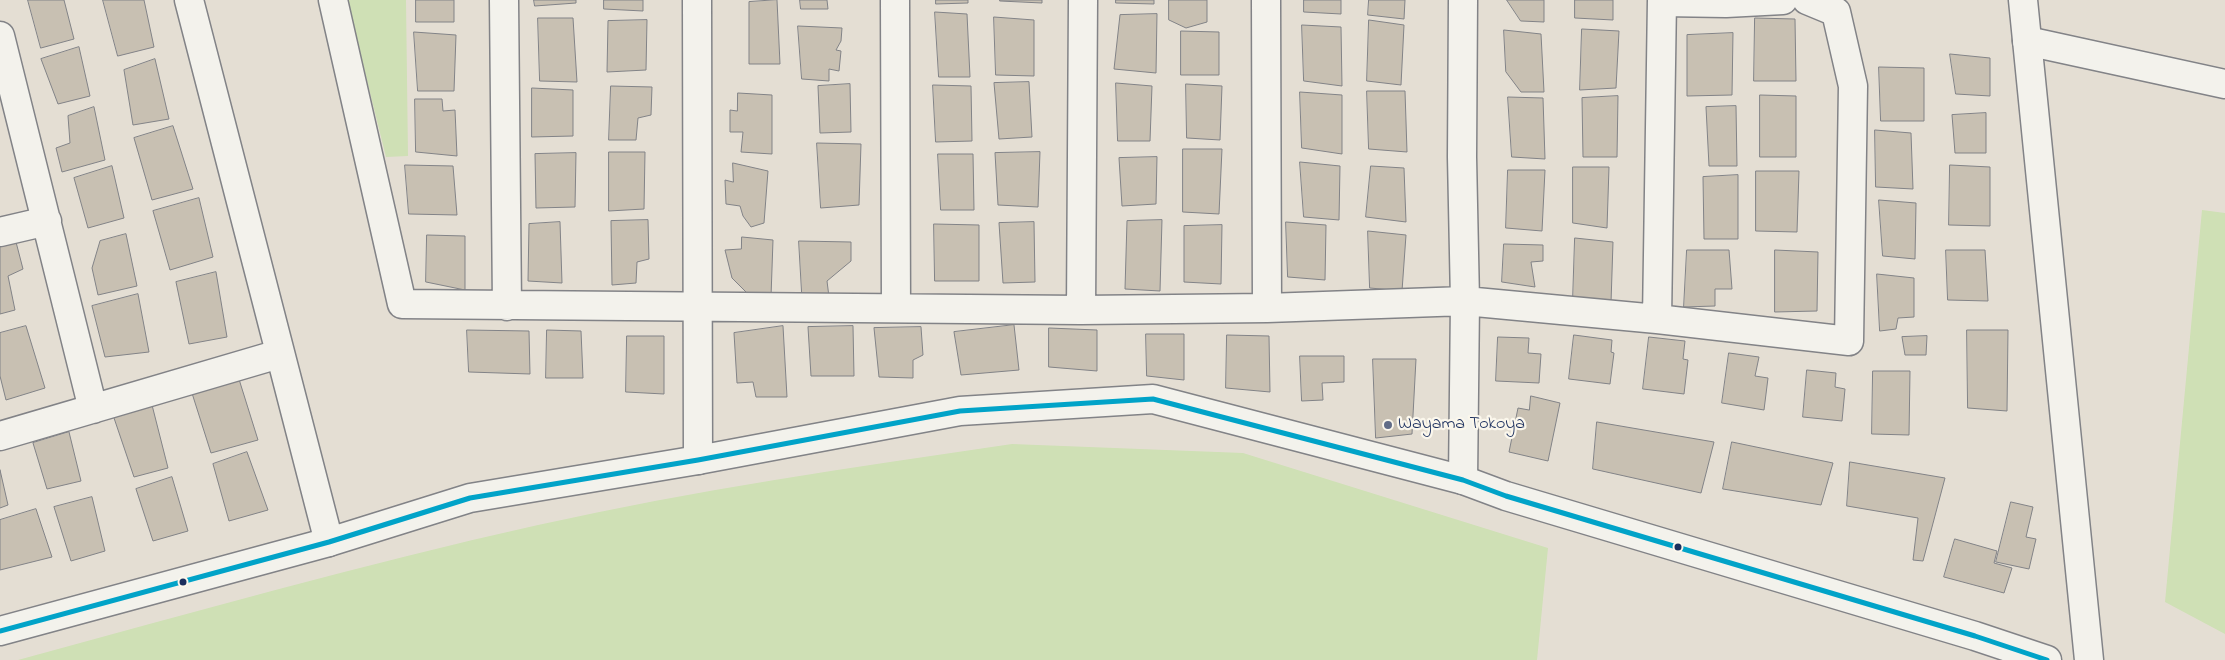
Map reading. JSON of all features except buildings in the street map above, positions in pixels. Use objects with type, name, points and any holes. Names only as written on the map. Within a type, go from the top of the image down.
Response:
[{"type":"street","points":[[189,0],[329,542]]},
{"type":"street","points":[[333,0],[402,304],[1081,310],[1267,308],[1465,301],[1657,319],[1849,341],[1852,86],[1836,12],[1807,0]]},
{"type":"street","points":[[504,0],[508,306]]},
{"type":"street","points":[[697,0],[698,460]]},
{"type":"street","points":[[894,0],[896,308]]},
{"type":"street","points":[[1081,310],[1083,0]]},
{"type":"street","points":[[1266,0],[1267,308]]},
{"type":"street","points":[[1463,0],[1462,157],[1465,301],[1463,480]]},
{"type":"street","points":[[1657,319],[1662,1],[1726,3],[1783,0]]},
{"type":"street","points":[[2023,0],[2089,660]]},
{"type":"street","points":[[0,36],[93,409]]},
{"type":"street","points":[[2028,40],[2225,84]]},
{"type":"street","points":[[0,232],[47,221]]},
{"type":"street","points":[[0,436],[279,354]]},
{"type":"street","points":[[0,631],[329,542],[470,498],[698,460],[960,411],[1153,399],[1463,480],[1506,496],[1975,636],[2047,660]]},
{"type":"green space","points":[[347,0],[406,0],[408,156],[386,157]]},
{"type":"green space","points":[[2202,210],[2225,213],[2225,634],[2165,602]]},
{"type":"green space","points":[[1012,444],[1243,453],[1548,548],[1537,660],[18,660],[342,572],[597,512],[715,490]]},
{"type":"transit line","points":[[0,631],[329,542],[470,498],[698,460],[960,411],[1153,399],[1463,480],[1506,496],[1975,636],[2047,660]]},
{"type":"place","name":"Wayama Tokoya","points":[[1388,425]]}]
